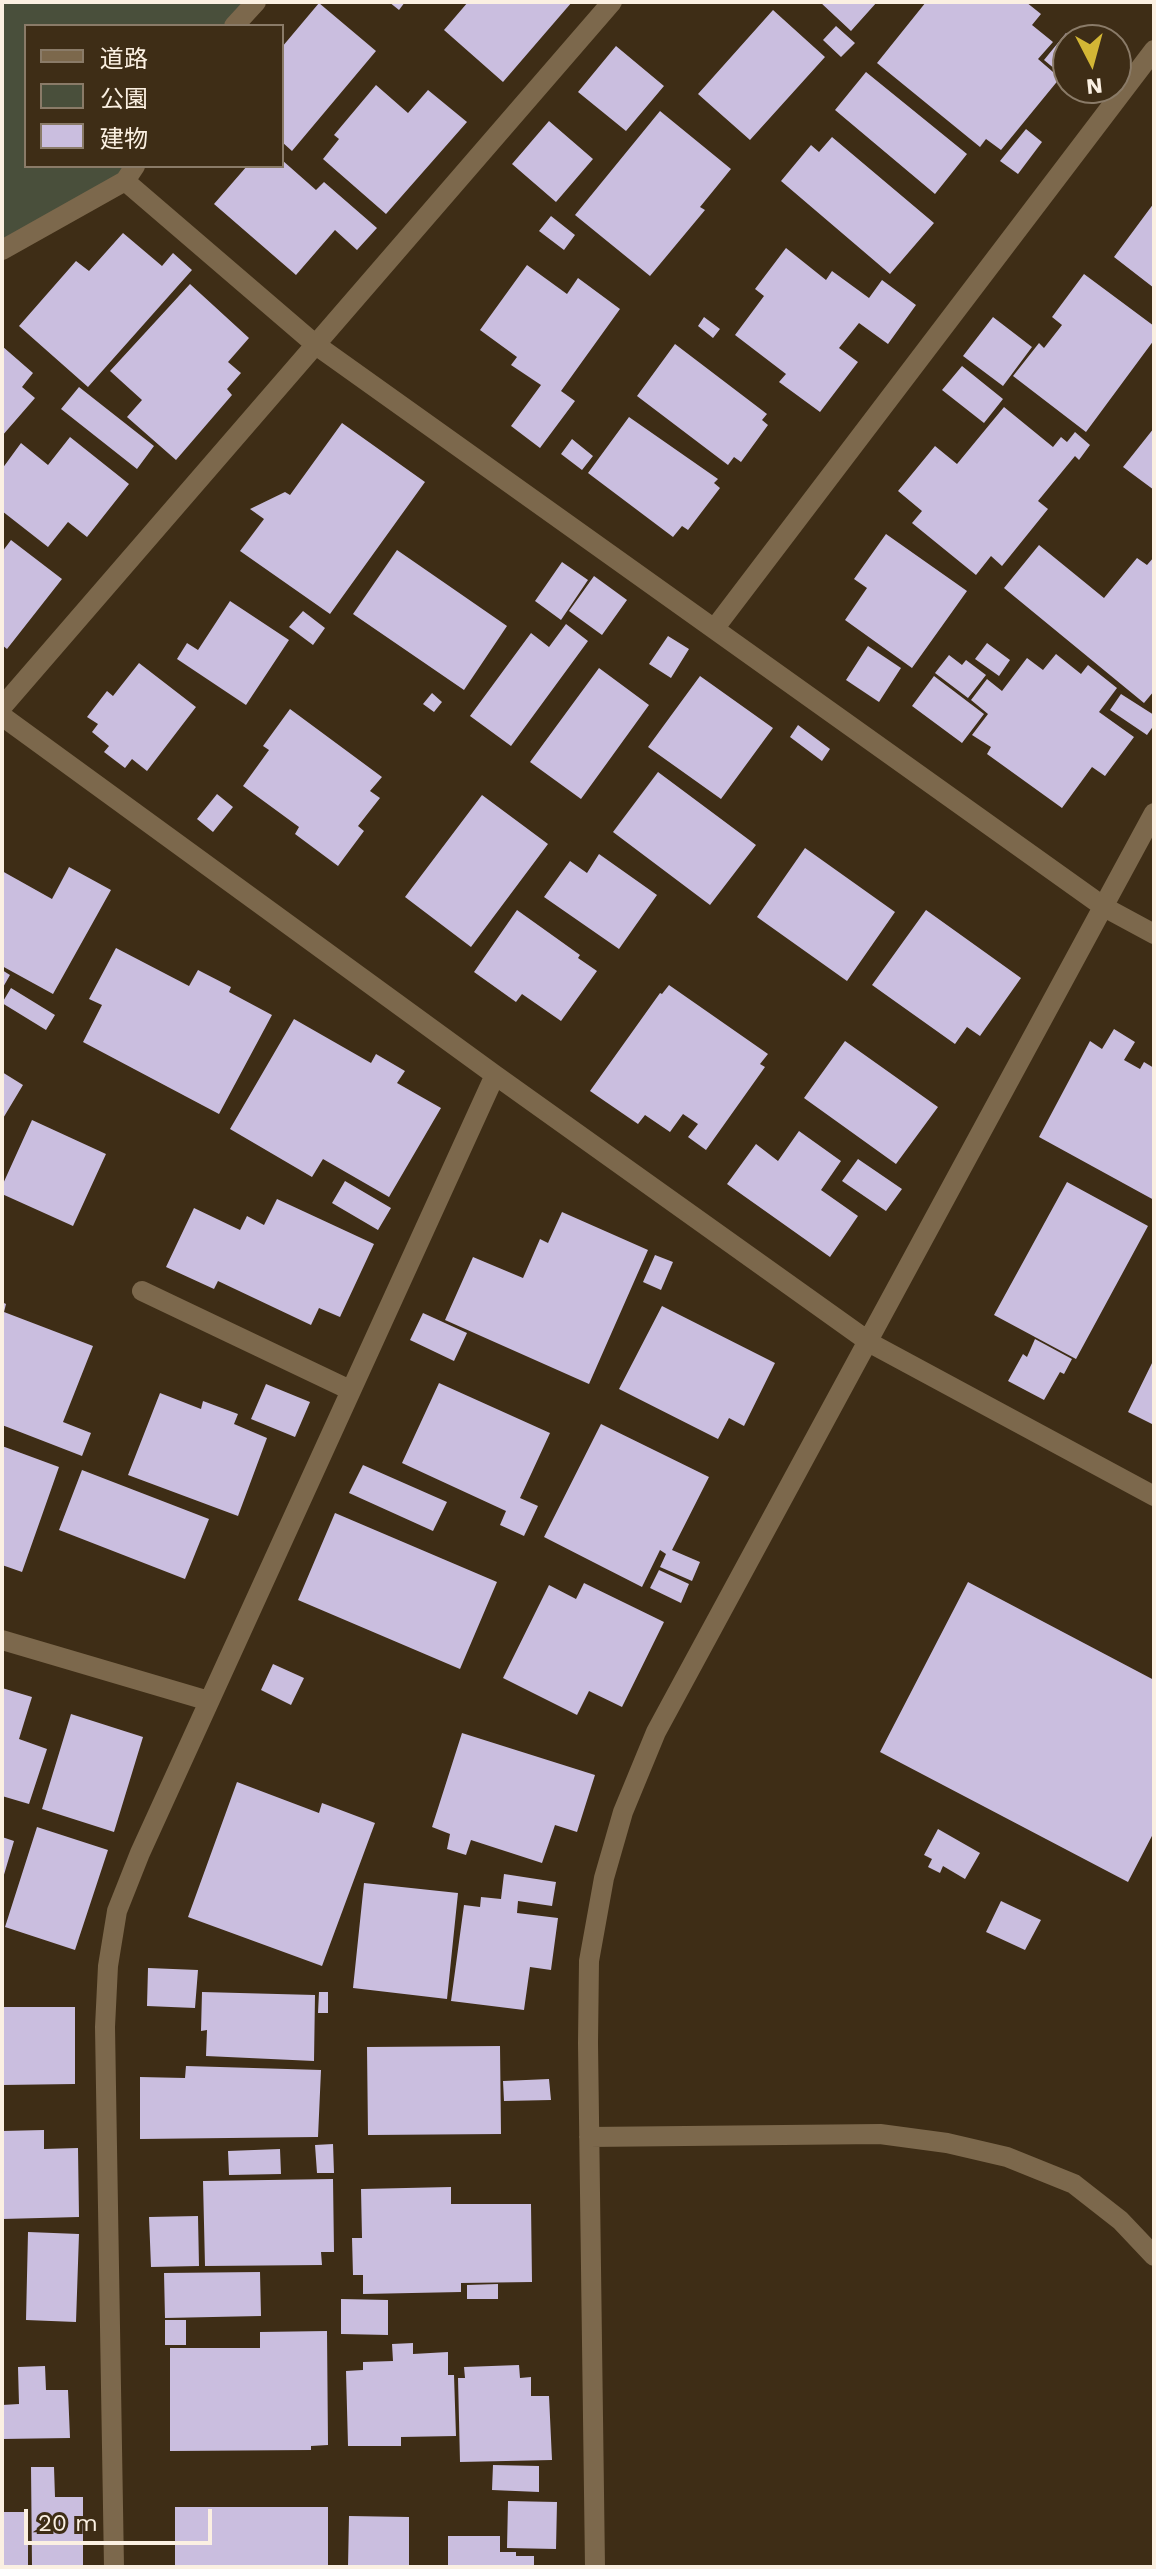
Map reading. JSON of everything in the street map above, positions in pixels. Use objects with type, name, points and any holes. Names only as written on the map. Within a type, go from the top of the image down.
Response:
[{"type":"street","points":[[236,24],[256,2]]},
{"type":"street","points":[[2,707],[612,2]]},
{"type":"street","points":[[714,629],[1154,50]]},
{"type":"street","points":[[2,250],[130,173],[316,345],[1104,907],[1154,934]]},
{"type":"street","points":[[2,716],[495,1075],[868,1341],[1154,1496]]},
{"type":"street","points":[[595,2567],[589,1961],[604,1878],[623,1812],[656,1732],[1154,813]]},
{"type":"street","points":[[114,2567],[105,2027],[108,1966],[117,1911],[140,1853],[495,1075]]},
{"type":"street","points":[[142,1291],[350,1390]]},
{"type":"street","points":[[2,1640],[209,1701]]},
{"type":"street","points":[[589,2137],[880,2134],[947,2143],[1007,2157],[1074,2184],[1120,2220],[1154,2256]]},
{"type":"green space","points":[[2,2],[256,2],[236,24],[24,24],[24,168],[132,168],[2,250]]},
{"type":"building","points":[[389,2],[405,2],[399,10]]},
{"type":"building","points":[[468,2],[572,2],[503,82],[444,30]]},
{"type":"building","points":[[820,2],[877,2],[851,31]]},
{"type":"building","points":[[926,2],[1026,2],[1041,14],[1032,25],[1052,41],[1038,59],[1052,71],[1052,88],[1001,150],[986,139],[980,147],[877,63]]},
{"type":"building","points":[[319,3],[376,51],[292,151],[284,144],[284,45]]},
{"type":"building","points":[[773,10],[825,57],[750,140],[698,94]]},
{"type":"building","points":[[836,26],[855,43],[841,57],[823,40]]},
{"type":"building","points":[[616,46],[664,86],[626,131],[578,92]]},
{"type":"building","points":[[1052,50],[1052,67],[1044,60]]},
{"type":"building","points":[[866,72],[967,154],[935,194],[835,110]]},
{"type":"building","points":[[376,85],[408,113],[428,90],[467,122],[386,214],[323,159],[339,139],[334,135]]},
{"type":"building","points":[[660,111],[731,169],[700,207],[705,210],[650,276],[575,215]]},
{"type":"building","points":[[549,121],[593,159],[556,202],[512,164]]},
{"type":"building","points":[[1026,129],[1042,142],[1018,174],[1000,161]]},
{"type":"building","points":[[832,137],[934,223],[890,274],[781,181],[811,145],[819,152]]},
{"type":"building","points":[[284,162],[316,190],[324,182],[377,228],[357,250],[335,230],[296,275],[214,204],[245,168],[284,168]]},
{"type":"building","points":[[1154,203],[1154,288],[1114,257]]},
{"type":"building","points":[[551,216],[575,235],[564,250],[539,231]]},
{"type":"building","points":[[123,233],[162,266],[173,253],[192,270],[88,387],[19,326],[76,261],[89,271]]},
{"type":"building","points":[[786,248],[826,280],[832,271],[869,298],[882,280],[916,305],[888,344],[859,323],[839,348],[858,362],[820,412],[779,382],[786,374],[735,335],[764,296],[755,289]]},
{"type":"building","points":[[527,265],[567,294],[578,278],[620,309],[561,391],[575,401],[540,448],[511,426],[541,385],[511,365],[517,357],[480,330]]},
{"type":"building","points":[[1084,274],[1154,326],[1154,340],[1086,432],[1013,376],[1039,343],[1044,348],[1062,325],[1052,317]]},
{"type":"building","points":[[190,284],[249,338],[228,362],[241,373],[227,389],[232,395],[176,460],[127,417],[142,400],[110,371]]},
{"type":"building","points":[[704,317],[720,329],[713,338],[698,326]]},
{"type":"building","points":[[993,317],[1032,347],[1003,386],[963,356]]},
{"type":"building","points":[[675,344],[767,414],[762,420],[768,425],[741,462],[734,457],[728,465],[637,396]]},
{"type":"building","points":[[2,346],[33,373],[22,387],[35,398],[2,436]]},
{"type":"building","points":[[962,366],[1003,399],[984,423],[942,390]]},
{"type":"building","points":[[79,387],[154,446],[137,469],[61,409]]},
{"type":"building","points":[[1004,407],[1053,447],[1061,437],[1067,442],[1075,432],[1090,445],[1079,460],[1075,456],[1038,501],[1048,509],[1002,566],[991,556],[976,575],[912,523],[922,511],[898,491],[935,446],[957,464]]},
{"type":"building","points":[[629,417],[718,479],[714,483],[720,488],[688,530],[682,526],[673,537],[588,473]]},
{"type":"building","points":[[342,423],[425,482],[330,614],[240,551],[264,519],[250,509],[285,492],[290,495]]},
{"type":"building","points":[[1154,428],[1154,490],[1123,467]]},
{"type":"building","points":[[70,437],[129,484],[87,537],[68,522],[48,547],[2,511],[2,469],[21,443],[48,465]]},
{"type":"building","points":[[572,439],[593,456],[582,470],[561,454]]},
{"type":"building","points":[[886,534],[967,591],[912,668],[845,620],[867,588],[854,579]]},
{"type":"building","points":[[11,540],[62,579],[7,649],[2,645],[2,552]]},
{"type":"building","points":[[1039,545],[1104,598],[1137,558],[1147,565],[1154,557],[1154,691],[1144,703],[1004,588]]},
{"type":"building","points":[[397,550],[507,626],[464,690],[353,614]]},
{"type":"building","points":[[562,562],[588,580],[561,620],[535,601]]},
{"type":"building","points":[[594,576],[627,600],[602,635],[569,611]]},
{"type":"building","points":[[230,601],[289,640],[246,705],[177,659],[187,643],[198,650]]},
{"type":"building","points":[[303,611],[325,628],[313,645],[289,627]]},
{"type":"building","points":[[566,624],[588,641],[511,746],[470,716],[531,633],[549,647]]},
{"type":"building","points":[[668,636],[689,649],[671,678],[649,664]]},
{"type":"building","points":[[987,643],[1010,660],[999,676],[975,659]]},
{"type":"building","points":[[868,646],[901,668],[879,702],[846,680]]},
{"type":"building","points":[[1056,654],[1081,674],[1088,665],[1117,688],[1099,712],[1134,737],[1105,776],[1092,767],[1062,808],[987,754],[991,747],[972,735],[988,714],[971,700],[987,679],[1002,691],[1027,658],[1043,670]]},
{"type":"building","points":[[949,655],[962,665],[966,660],[986,675],[968,698],[935,673]]},
{"type":"building","points":[[139,663],[196,707],[147,771],[132,759],[125,768],[104,752],[109,746],[92,732],[98,724],[87,717],[107,691],[113,696]]},
{"type":"building","points":[[599,668],[649,705],[581,799],[530,762]]},
{"type":"building","points":[[700,676],[773,728],[721,799],[648,747]]},
{"type":"building","points":[[934,676],[984,714],[962,743],[912,706]]},
{"type":"building","points":[[432,693],[442,702],[434,712],[423,704]]},
{"type":"building","points":[[1121,694],[1154,715],[1154,725],[1147,735],[1110,710]]},
{"type":"building","points":[[290,709],[382,777],[370,791],[380,798],[358,826],[364,831],[338,866],[295,834],[299,827],[243,786],[269,750],[263,746]]},
{"type":"building","points":[[798,725],[830,749],[822,761],[790,737]]},
{"type":"building","points":[[658,772],[756,845],[710,905],[613,832]]},
{"type":"building","points":[[217,794],[233,807],[213,832],[197,819]]},
{"type":"building","points":[[482,795],[548,844],[471,947],[405,897]]},
{"type":"building","points":[[805,848],[895,912],[847,981],[757,917]]},
{"type":"building","points":[[599,854],[657,895],[619,949],[544,897],[570,861],[587,873]]},
{"type":"building","points":[[69,867],[111,890],[53,994],[2,966],[2,871],[52,899]]},
{"type":"building","points":[[517,910],[580,955],[578,958],[597,971],[561,1021],[522,994],[516,1002],[474,972]]},
{"type":"building","points":[[926,910],[1021,978],[980,1036],[967,1027],[955,1044],[872,985]]},
{"type":"building","points":[[116,948],[189,986],[198,970],[231,987],[229,992],[272,1015],[219,1114],[83,1042],[102,1005],[89,999]]},
{"type":"building","points":[[2,970],[10,975],[2,989]]},
{"type":"building","points":[[669,985],[768,1054],[760,1064],[765,1067],[706,1150],[688,1137],[698,1124],[683,1114],[670,1132],[645,1115],[638,1124],[590,1091],[660,993]]},
{"type":"building","points":[[11,988],[55,1015],[46,1030],[2,1003]]},
{"type":"building","points":[[294,1019],[371,1063],[376,1054],[405,1071],[397,1083],[441,1108],[389,1197],[323,1159],[312,1177],[230,1129]]},
{"type":"building","points":[[1114,1029],[1135,1042],[1124,1060],[1140,1069],[1144,1062],[1154,1068],[1154,1200],[1039,1137],[1090,1041],[1102,1049]]},
{"type":"building","points":[[845,1041],[938,1107],[896,1164],[804,1098]]},
{"type":"building","points":[[2,1072],[23,1085],[2,1120]]},
{"type":"building","points":[[32,1120],[106,1154],[73,1226],[2,1194],[2,1186]]},
{"type":"building","points":[[799,1131],[841,1161],[821,1190],[858,1216],[830,1257],[727,1184],[756,1144],[778,1161]]},
{"type":"building","points":[[858,1159],[902,1189],[886,1211],[842,1181]]},
{"type":"building","points":[[345,1181],[391,1208],[378,1230],[332,1203]]},
{"type":"building","points":[[1067,1182],[1148,1226],[1076,1359],[994,1315]]},
{"type":"building","points":[[277,1199],[374,1244],[340,1317],[319,1308],[311,1325],[218,1281],[214,1289],[166,1267],[194,1208],[240,1230],[247,1216],[264,1225]]},
{"type":"building","points":[[562,1212],[648,1250],[589,1384],[445,1320],[473,1257],[523,1278],[540,1239],[548,1243]]},
{"type":"building","points":[[655,1255],[673,1262],[661,1290],[643,1282]]},
{"type":"building","points":[[2,1302],[6,1304],[4,1312],[93,1346],[63,1422],[91,1433],[82,1456],[2,1425]]},
{"type":"building","points":[[662,1306],[775,1363],[744,1426],[729,1418],[718,1439],[619,1389]]},
{"type":"building","points":[[423,1313],[467,1333],[454,1361],[410,1340]]},
{"type":"building","points":[[1035,1339],[1072,1359],[1064,1374],[1060,1372],[1044,1400],[1008,1381],[1023,1354],[1027,1357]]},
{"type":"building","points":[[1154,1359],[1154,1425],[1128,1412]]},
{"type":"building","points":[[439,1383],[550,1433],[520,1498],[538,1506],[524,1536],[500,1525],[506,1511],[402,1463]]},
{"type":"building","points":[[266,1384],[310,1402],[295,1437],[251,1419]]},
{"type":"building","points":[[160,1393],[201,1409],[203,1401],[238,1414],[234,1424],[267,1438],[238,1516],[128,1475]]},
{"type":"building","points":[[601,1424],[709,1477],[672,1550],[700,1562],[692,1581],[660,1567],[666,1554],[660,1550],[642,1587],[544,1537]]},
{"type":"building","points":[[2,1446],[59,1467],[22,1572],[2,1565]]},
{"type":"building","points":[[363,1465],[447,1502],[433,1531],[349,1493]]},
{"type":"building","points":[[82,1470],[209,1519],[185,1579],[59,1530]]},
{"type":"building","points":[[335,1513],[497,1582],[460,1669],[298,1600]]},
{"type":"building","points":[[659,1570],[689,1584],[681,1603],[650,1588]]},
{"type":"building","points":[[968,1582],[1154,1680],[1154,1832],[1128,1882],[880,1752]]},
{"type":"building","points":[[584,1583],[664,1622],[622,1707],[589,1691],[577,1715],[503,1678],[549,1585],[576,1599]]},
{"type":"building","points":[[273,1664],[304,1678],[291,1705],[261,1690]]},
{"type":"building","points":[[2,1688],[32,1697],[19,1739],[47,1749],[29,1804],[2,1796]]},
{"type":"building","points":[[71,1714],[143,1737],[114,1832],[42,1809]]},
{"type":"building","points":[[462,1733],[595,1775],[577,1832],[555,1825],[542,1863],[471,1840],[466,1855],[447,1849],[450,1834],[432,1827]]},
{"type":"building","points":[[237,1782],[319,1813],[322,1803],[375,1823],[322,1966],[188,1917]]},
{"type":"building","points":[[37,1827],[108,1850],[75,1950],[5,1927]]},
{"type":"building","points":[[938,1829],[980,1853],[965,1879],[943,1866],[940,1873],[928,1867],[932,1859],[924,1855]]},
{"type":"building","points":[[2,1837],[14,1841],[3,1878],[2,1878]]},
{"type":"building","points":[[504,1874],[556,1882],[552,1906],[518,1901],[517,1913],[558,1918],[551,1970],[530,1967],[524,2010],[451,2001],[464,1905],[480,1907],[481,1897],[501,1899]]},
{"type":"building","points":[[364,1883],[458,1893],[447,1999],[353,1988]]},
{"type":"building","points":[[1001,1901],[1041,1920],[1025,1950],[986,1932]]},
{"type":"building","points":[[148,1968],[198,1970],[195,2008],[147,2006]]},
{"type":"building","points":[[202,1992],[315,1995],[314,2061],[206,2056],[207,2030],[201,2031]]},
{"type":"building","points":[[319,1992],[328,1992],[328,2013],[318,2013]]},
{"type":"building","points":[[2,2007],[75,2007],[75,2084],[2,2085]]},
{"type":"building","points":[[500,2046],[501,2134],[368,2135],[367,2047]]},
{"type":"building","points":[[186,2066],[321,2070],[318,2137],[140,2139],[140,2077],[185,2078]]},
{"type":"building","points":[[549,2079],[551,2100],[504,2101],[503,2081]]},
{"type":"building","points":[[44,2130],[44,2149],[78,2148],[79,2217],[2,2219],[2,2131]]},
{"type":"building","points":[[333,2144],[334,2173],[317,2173],[315,2145]]},
{"type":"building","points":[[280,2149],[281,2174],[229,2175],[228,2151]]},
{"type":"building","points":[[333,2179],[334,2252],[321,2252],[322,2265],[205,2266],[203,2181]]},
{"type":"building","points":[[451,2187],[451,2204],[531,2204],[532,2282],[461,2283],[461,2292],[363,2294],[363,2275],[353,2275],[352,2238],[362,2238],[361,2189]]},
{"type":"building","points":[[198,2216],[199,2266],[151,2267],[149,2217]]},
{"type":"building","points":[[28,2232],[79,2234],[76,2322],[26,2320]]},
{"type":"building","points":[[260,2272],[261,2316],[165,2318],[164,2273]]},
{"type":"building","points":[[498,2284],[498,2299],[467,2299],[467,2285]]},
{"type":"building","points":[[341,2299],[388,2300],[388,2335],[341,2334]]},
{"type":"building","points":[[165,2320],[186,2320],[186,2345],[165,2345]]},
{"type":"building","points":[[327,2331],[328,2445],[311,2446],[311,2450],[170,2451],[170,2348],[260,2348],[260,2332]]},
{"type":"building","points":[[413,2343],[413,2354],[448,2352],[448,2375],[454,2375],[456,2436],[401,2437],[401,2446],[348,2446],[346,2371],[363,2370],[363,2362],[393,2361],[392,2344]]},
{"type":"building","points":[[519,2365],[520,2378],[531,2377],[531,2396],[549,2396],[552,2460],[460,2462],[458,2378],[465,2378],[464,2367]]},
{"type":"building","points":[[45,2366],[46,2390],[68,2390],[70,2438],[2,2439],[2,2405],[19,2404],[18,2367]]},
{"type":"building","points":[[493,2465],[539,2466],[539,2492],[492,2490]]},
{"type":"building","points":[[31,2467],[54,2467],[55,2497],[83,2497],[83,2567],[32,2567]]},
{"type":"building","points":[[508,2501],[557,2502],[556,2549],[507,2548]]},
{"type":"building","points":[[175,2507],[328,2507],[328,2567],[175,2566]]},
{"type":"building","points":[[2,2512],[28,2512],[28,2567],[2,2567]]},
{"type":"building","points":[[349,2516],[409,2517],[409,2567],[348,2567]]},
{"type":"building","points":[[448,2536],[500,2536],[500,2552],[534,2556],[534,2567],[448,2567]]}]
